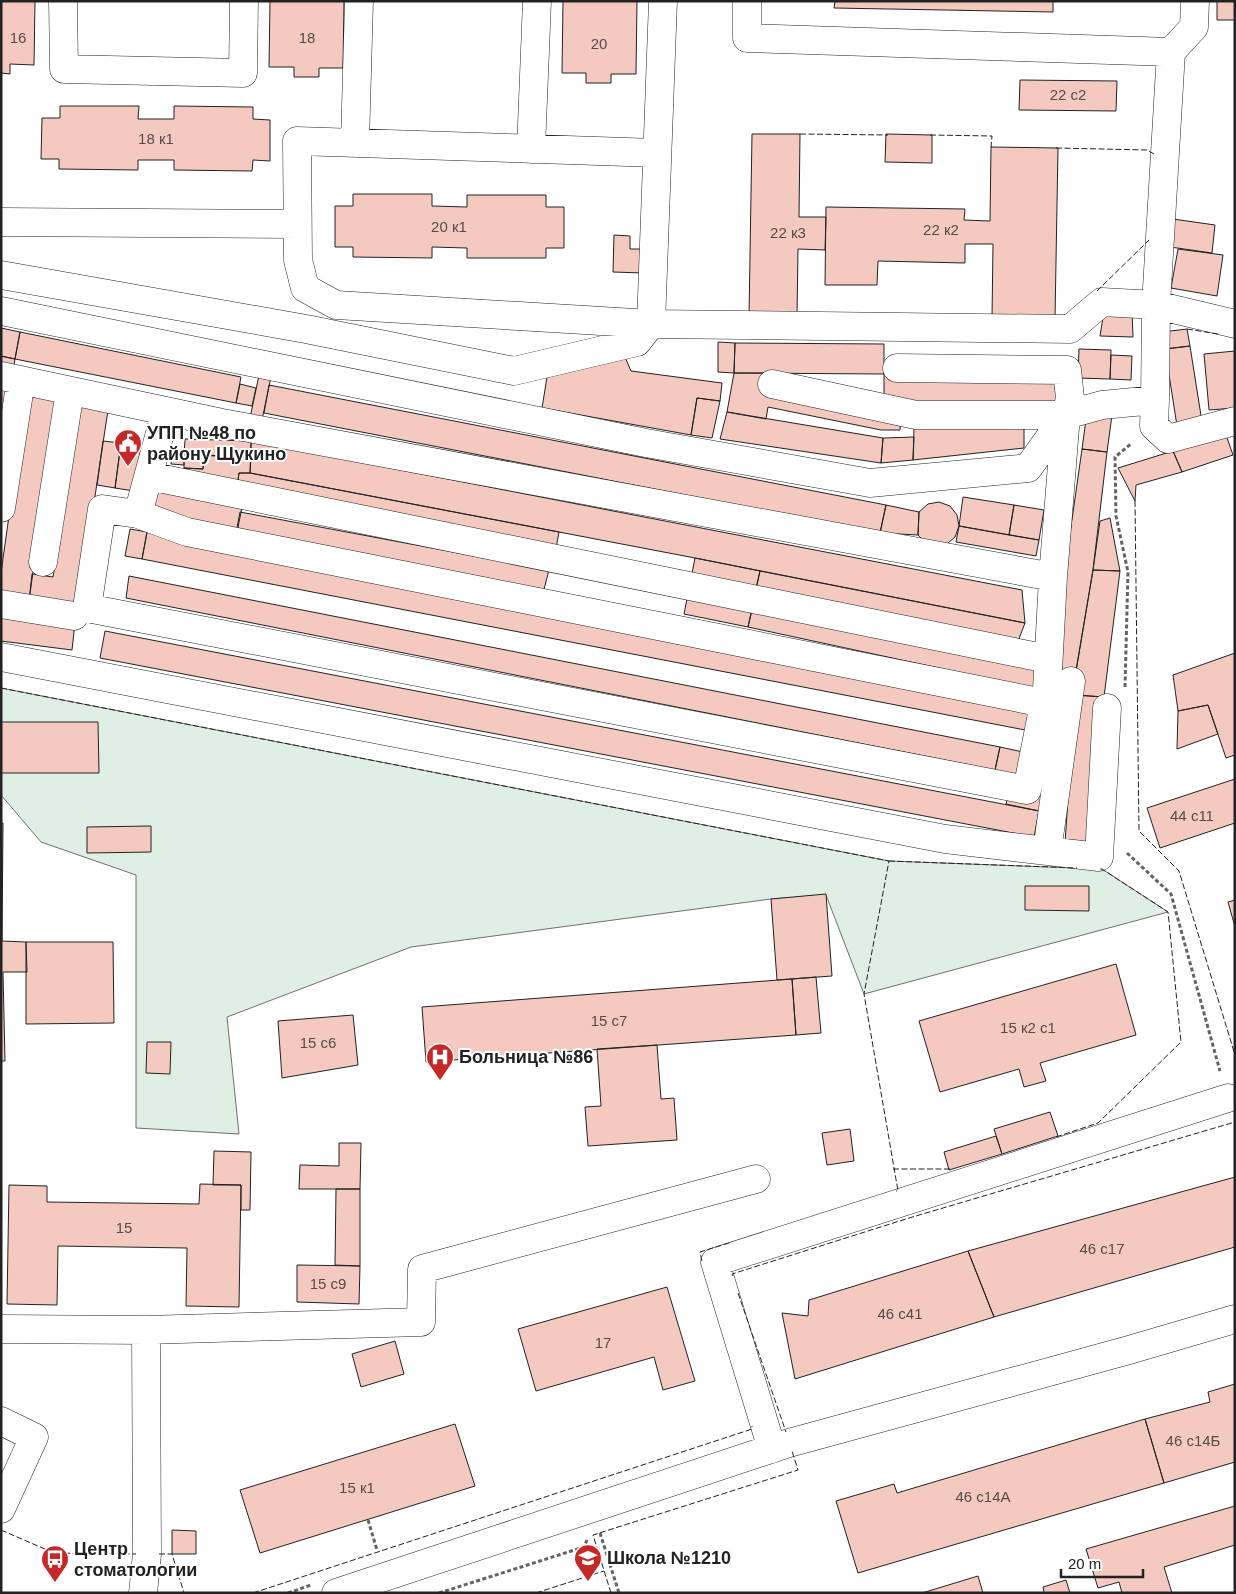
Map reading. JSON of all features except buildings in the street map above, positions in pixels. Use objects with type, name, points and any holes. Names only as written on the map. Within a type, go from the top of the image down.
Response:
[{"type":"lane","points":[[63,1],[64,69],[243,72],[244,1]]},
{"type":"lane","points":[[355,143],[359,1]]},
{"type":"lane","points":[[531,149],[537,1]]},
{"type":"lane","points":[[1,275],[306,329],[514,371],[637,342],[651,324],[663,1]]},
{"type":"lane","points":[[747,1],[747,38],[1171,52]]},
{"type":"lane","points":[[1195,1],[1194,27],[1171,52],[1156,305],[1154,413],[1168,439],[1235,421]]},
{"type":"lane","points":[[657,153],[297,141],[298,260],[305,288],[336,305],[651,324],[1070,329],[1102,302],[1156,305],[1235,324]]},
{"type":"lane","points":[[1,222],[297,224]]},
{"type":"lane","points":[[1,311],[646,443],[870,483],[1028,468],[1066,415]]},
{"type":"lane","points":[[897,368],[1067,370],[1070,398],[1066,415],[1053,577],[1047,689],[1028,790],[87,608],[102,509],[138,514],[187,532],[1044,703]]},
{"type":"lane","points":[[1,508],[11,378],[222,423],[1053,577]]},
{"type":"lane","points":[[772,384],[916,415],[1066,415],[1102,406],[1154,413]]},
{"type":"lane","points":[[43,562],[70,391]]},
{"type":"lane","points":[[138,514],[166,411]]},
{"type":"lane","points":[[148,476],[1048,659]]},
{"type":"lane","points":[[1,604],[74,616]]},
{"type":"lane","points":[[1,658],[945,839],[1099,857],[1116,699]]},
{"type":"lane","points":[[1047,851],[1071,681]]},
{"type":"lane","points":[[772,1449],[714,1262],[1228,1098]]},
{"type":"lane","points":[[1,1329],[146,1330],[421,1322],[422,1269],[756,1179]]},
{"type":"lane","points":[[336,1593],[789,1443],[1235,1319]]},
{"type":"lane","points":[[143,1593],[147,1554],[146,1330]]},
{"type":"lane","points":[[1,1421],[34,1437],[1,1509]]},
{"type":"path","points":[[1116,699],[1128,572],[1116,516],[1115,457],[1154,413]]},
{"type":"path","points":[[1121,847],[1171,894],[1228,1098]]},
{"type":"path","points":[[368,1520],[378,1554]]},
{"type":"path","points":[[598,1527],[619,1593]]},
{"type":"path","points":[[439,1593],[584,1546],[588,1538]]},
{"type":"green space","points":[[1,688],[889,861],[1102,869],[1168,912],[864,994],[826,895],[771,899],[411,947],[227,1017],[239,1134],[136,1128],[136,875],[41,842],[1,795]]},
{"type":"fence","points":[[800,134],[888,135]]},
{"type":"fence","points":[[930,135],[992,136],[991,147],[993,147]]},
{"type":"fence","points":[[1056,148],[1147,150],[1154,154]]},
{"type":"fence","points":[[1097,291],[1149,240]]},
{"type":"fence","points":[[1187,329],[1218,334]]},
{"type":"fence","points":[[1135,501],[1139,831],[1179,871],[1235,1055]]},
{"type":"fence","points":[[1,688],[889,861],[864,994],[898,1191],[896,1191]]},
{"type":"fence","points":[[889,861],[1077,868]]},
{"type":"fence","points":[[1056,1137],[1098,1123],[1181,1042],[1168,912],[1102,869],[1099,869]]},
{"type":"fence","points":[[733,1276],[732,1274],[909,1218],[1235,1122]]},
{"type":"fence","points":[[893,1169],[951,1169]]},
{"type":"fence","points":[[702,1261],[700,1252],[729,1243]]},
{"type":"fence","points":[[738,1293],[786,1432]]},
{"type":"fence","points":[[253,1593],[752,1429],[752,1426]]},
{"type":"fence","points":[[611,1593],[593,1535],[798,1470],[792,1451]]},
{"type":"fence","points":[[1,1530],[54,1553],[136,1554]]},
{"type":"fence","points":[[159,1554],[172,1554],[184,1593]]},
{"type":"fence","points":[[536,1593],[604,1571]]},
{"type":"place","name":"УПП №48 по району Щукино","points":[[128,467]]},
{"type":"place","name":"Больница №86","points":[[440,1081]]},
{"type":"place","name":"Школа №1210","points":[[588,1582]]},
{"type":"place","name":"Центр стоматологии","points":[[55,1583]]}]
